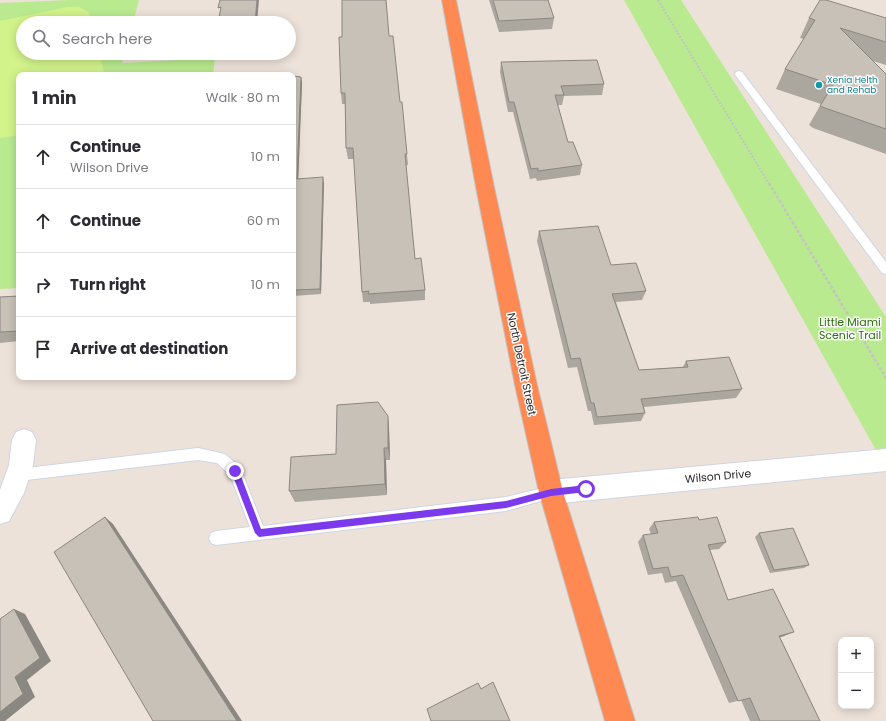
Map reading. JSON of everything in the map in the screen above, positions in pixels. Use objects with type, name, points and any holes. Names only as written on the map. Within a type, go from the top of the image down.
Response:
[{"type":"highway","name":"North Detroit Street","points":[[449,0],[485,187],[526,386],[551,492],[620,721]]},
{"type":"street","points":[[0,512],[12,493],[18,476],[24,440]]},
{"type":"street","name":"Wilson Drive","points":[[551,492],[886,460]]},
{"type":"lane","points":[[739,74],[886,270]]},
{"type":"lane","points":[[18,476],[198,454],[220,458],[235,471],[259,533]]},
{"type":"lane","points":[[216,538],[506,504],[551,492]]},
{"type":"path","points":[[658,0],[886,378]]},
{"type":"green space","points":[[70,0],[139,0],[135,16],[16,16],[16,60],[123,60],[122,63],[215,60],[213,72],[16,72],[16,288],[0,289],[0,3]]},
{"type":"green space","name":"Little Miami Scenic Trail","points":[[624,0],[681,0],[886,317],[886,468]]},
{"type":"green space","points":[[67,7],[79,7],[89,12],[90,16],[24,16]]},
{"type":"green space","points":[[16,18],[16,60],[101,60],[104,72],[16,72],[16,135],[0,138],[0,21]]},
{"type":"building","points":[[220,0],[257,0],[256,16],[219,16],[221,7],[218,8]]},
{"type":"building","points":[[342,0],[386,0],[389,36],[393,36],[400,102],[402,102],[407,154],[405,154],[415,259],[421,258],[425,290],[368,294],[369,291],[362,292],[353,148],[346,148],[345,93],[341,93],[339,37],[342,37]]},
{"type":"building","points":[[493,0],[548,0],[554,18],[499,21]]},
{"type":"building","points":[[820,0],[826,0],[886,18],[886,42],[840,28],[886,74],[886,129],[820,106],[833,85],[785,69],[815,20],[809,18]]},
{"type":"building","points":[[597,60],[604,84],[561,86],[564,95],[555,95],[568,142],[573,142],[582,165],[538,171],[538,168],[531,169],[514,102],[509,102],[501,62]]},
{"type":"building","points":[[296,76],[301,77],[297,179],[323,177],[320,289],[296,290]]},
{"type":"building","points":[[598,226],[611,265],[636,263],[646,291],[612,294],[639,370],[688,367],[686,361],[729,357],[742,389],[641,399],[645,413],[597,417],[594,403],[591,403],[580,358],[571,359],[539,231]]},
{"type":"building","points":[[16,296],[16,331],[0,332],[0,297]]},
{"type":"building","points":[[378,402],[388,416],[388,448],[384,448],[385,484],[289,491],[291,457],[336,454],[337,405]]},
{"type":"building","points":[[105,517],[237,721],[153,721],[54,552]]},
{"type":"building","points":[[698,517],[699,520],[717,517],[726,542],[708,545],[728,600],[773,589],[794,632],[779,636],[820,721],[760,721],[750,698],[738,701],[683,575],[671,577],[668,567],[653,569],[643,535],[658,533],[654,522]]},
{"type":"building","points":[[793,528],[809,565],[774,570],[759,533]]},
{"type":"building","points":[[14,609],[40,658],[15,677],[23,694],[0,712],[0,619]]},
{"type":"building","points":[[493,682],[510,721],[431,721],[427,709],[478,683],[481,689]]},
{"type":"place","name":"Xenia Helth and Rehab","points":[[819,85]]},
{"type":"route","points":[[235,471],[259,533],[506,504],[551,492],[586,489]]}]
